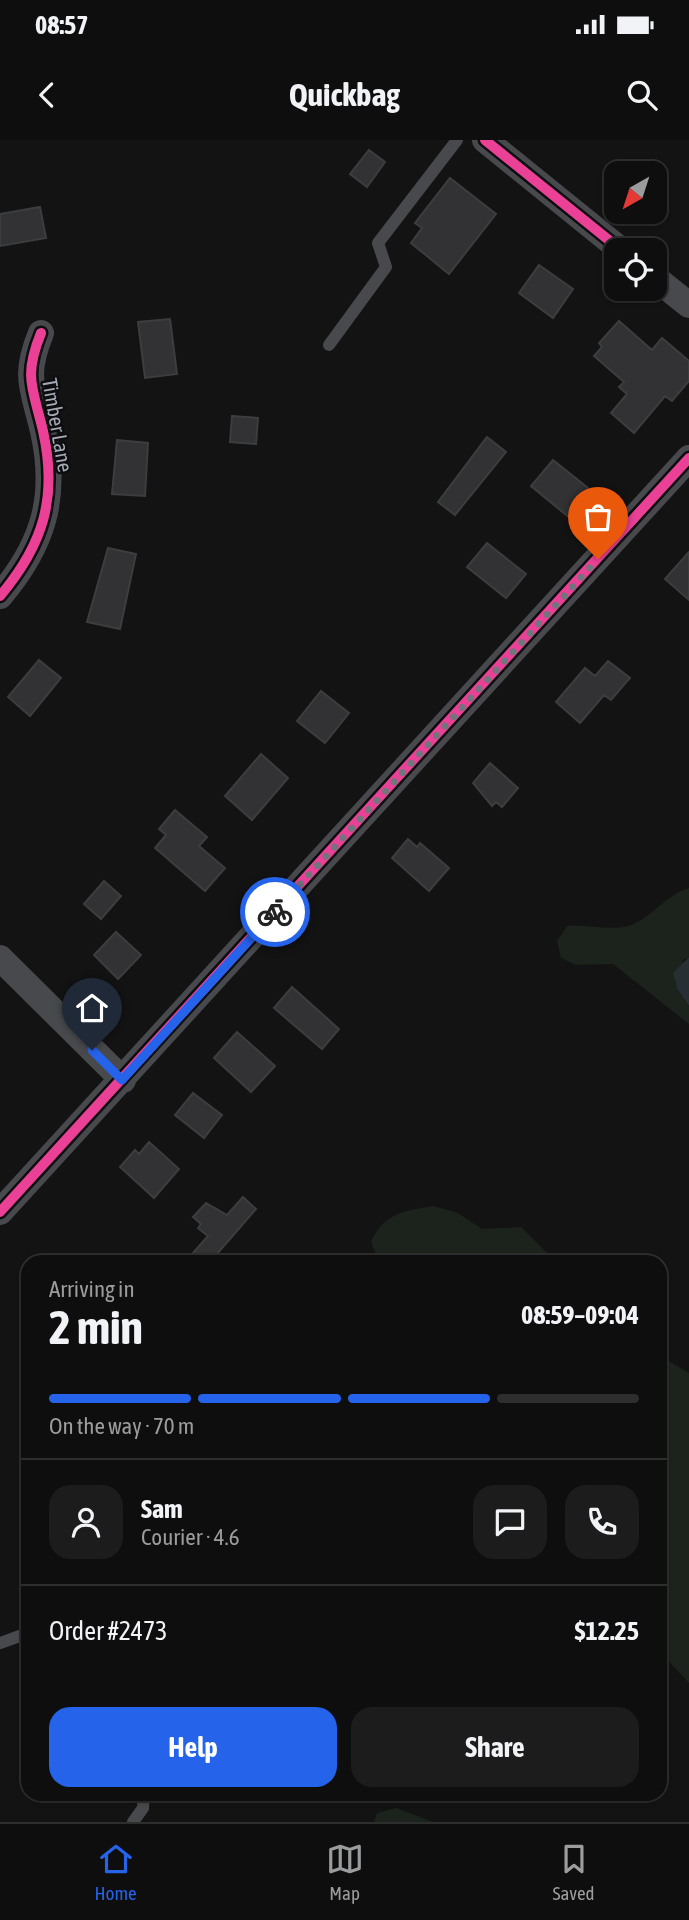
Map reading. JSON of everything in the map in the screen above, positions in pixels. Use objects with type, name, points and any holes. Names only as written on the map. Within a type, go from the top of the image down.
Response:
[{"type":"street","points":[[485,140],[606,238]]},
{"type":"street","points":[[667,287],[689,305]]},
{"type":"street","name":"Timber Lane","points":[[0,596],[32,552],[45,517],[48,464],[29,369],[41,332]]},
{"type":"street","points":[[0,1212],[689,458]]},
{"type":"street","points":[[0,958],[122,1080]]},
{"type":"lane","points":[[329,345],[386,267],[378,243],[457,140]]},
{"type":"lane","points":[[0,1643],[21,1636]]},
{"type":"lane","points":[[133,1822],[143,1808],[144,1801]]},
{"type":"shaded area","points":[[689,888],[689,957],[683,960],[678,990],[689,1006],[689,1024],[613,964],[576,965],[561,958],[557,941],[567,926],[628,926]]},
{"type":"shaded area","points":[[689,957],[689,1006],[678,990],[673,973]]},
{"type":"shaded area","points":[[433,1206],[458,1213],[482,1229],[521,1227],[549,1255],[376,1255],[371,1242],[376,1232],[388,1219],[404,1212]]},
{"type":"shaded area","points":[[667,1360],[689,1373],[689,1683],[667,1659]]},
{"type":"shaded area","points":[[396,1808],[433,1822],[374,1822],[377,1813]]},
{"type":"building","points":[[369,150],[385,162],[367,187],[350,174]]},
{"type":"building","points":[[450,178],[496,214],[449,274],[411,243],[422,228],[415,223]]},
{"type":"building","points":[[40,207],[46,238],[0,246],[0,214]]},
{"type":"building","points":[[539,265],[573,289],[553,318],[519,293]]},
{"type":"building","points":[[170,319],[177,374],[145,378],[138,322]]},
{"type":"building","points":[[619,321],[652,350],[662,338],[689,361],[689,381],[672,401],[665,396],[634,433],[611,413],[627,394],[619,387],[624,382],[594,356],[602,347],[599,343]]},
{"type":"building","points":[[232,416],[258,418],[256,444],[230,442]]},
{"type":"building","points":[[487,437],[506,452],[455,515],[438,502]]},
{"type":"building","points":[[117,440],[148,443],[145,496],[112,494]]},
{"type":"building","points":[[553,460],[598,496],[576,523],[531,486]]},
{"type":"building","points":[[487,543],[526,574],[506,598],[467,567]]},
{"type":"building","points":[[108,548],[136,554],[120,629],[87,622]]},
{"type":"building","points":[[689,552],[689,600],[665,579]]},
{"type":"building","points":[[39,660],[61,678],[30,716],[8,697]]},
{"type":"building","points":[[608,661],[630,678],[611,700],[604,695],[580,723],[556,702],[585,668],[595,676]]},
{"type":"building","points":[[321,691],[349,713],[325,743],[297,721]]},
{"type":"building","points":[[261,754],[288,778],[252,820],[225,796]]},
{"type":"building","points":[[490,763],[518,788],[502,807],[496,802],[492,806],[473,783]]},
{"type":"building","points":[[175,810],[207,837],[199,846],[225,868],[205,891],[155,848],[166,835],[159,829]]},
{"type":"building","points":[[408,839],[417,847],[420,843],[449,868],[429,891],[392,858]]},
{"type":"building","points":[[104,881],[121,896],[101,919],[84,904]]},
{"type":"building","points":[[116,932],[141,955],[118,979],[94,955]]},
{"type":"building","points":[[292,987],[339,1029],[322,1049],[274,1008]]},
{"type":"building","points":[[237,1032],[275,1066],[251,1092],[214,1058]]},
{"type":"building","points":[[193,1093],[222,1115],[204,1138],[175,1115]]},
{"type":"building","points":[[149,1142],[179,1169],[154,1198],[120,1167],[135,1150],[139,1154]]},
{"type":"building","points":[[243,1197],[256,1209],[216,1255],[191,1255],[208,1236],[198,1228],[201,1224],[193,1217],[206,1203],[227,1215]]},
{"type":"cycle path","points":[[485,140],[606,238]]},
{"type":"cycle path","points":[[0,596],[27,558],[43,519],[47,499],[47,455],[31,372],[41,333]]},
{"type":"cycle path","points":[[0,1212],[689,458]]},
{"type":"way so far","points":[[275,912],[598,559]]},
{"type":"route","points":[[92,1050],[122,1080],[275,912]]}]
